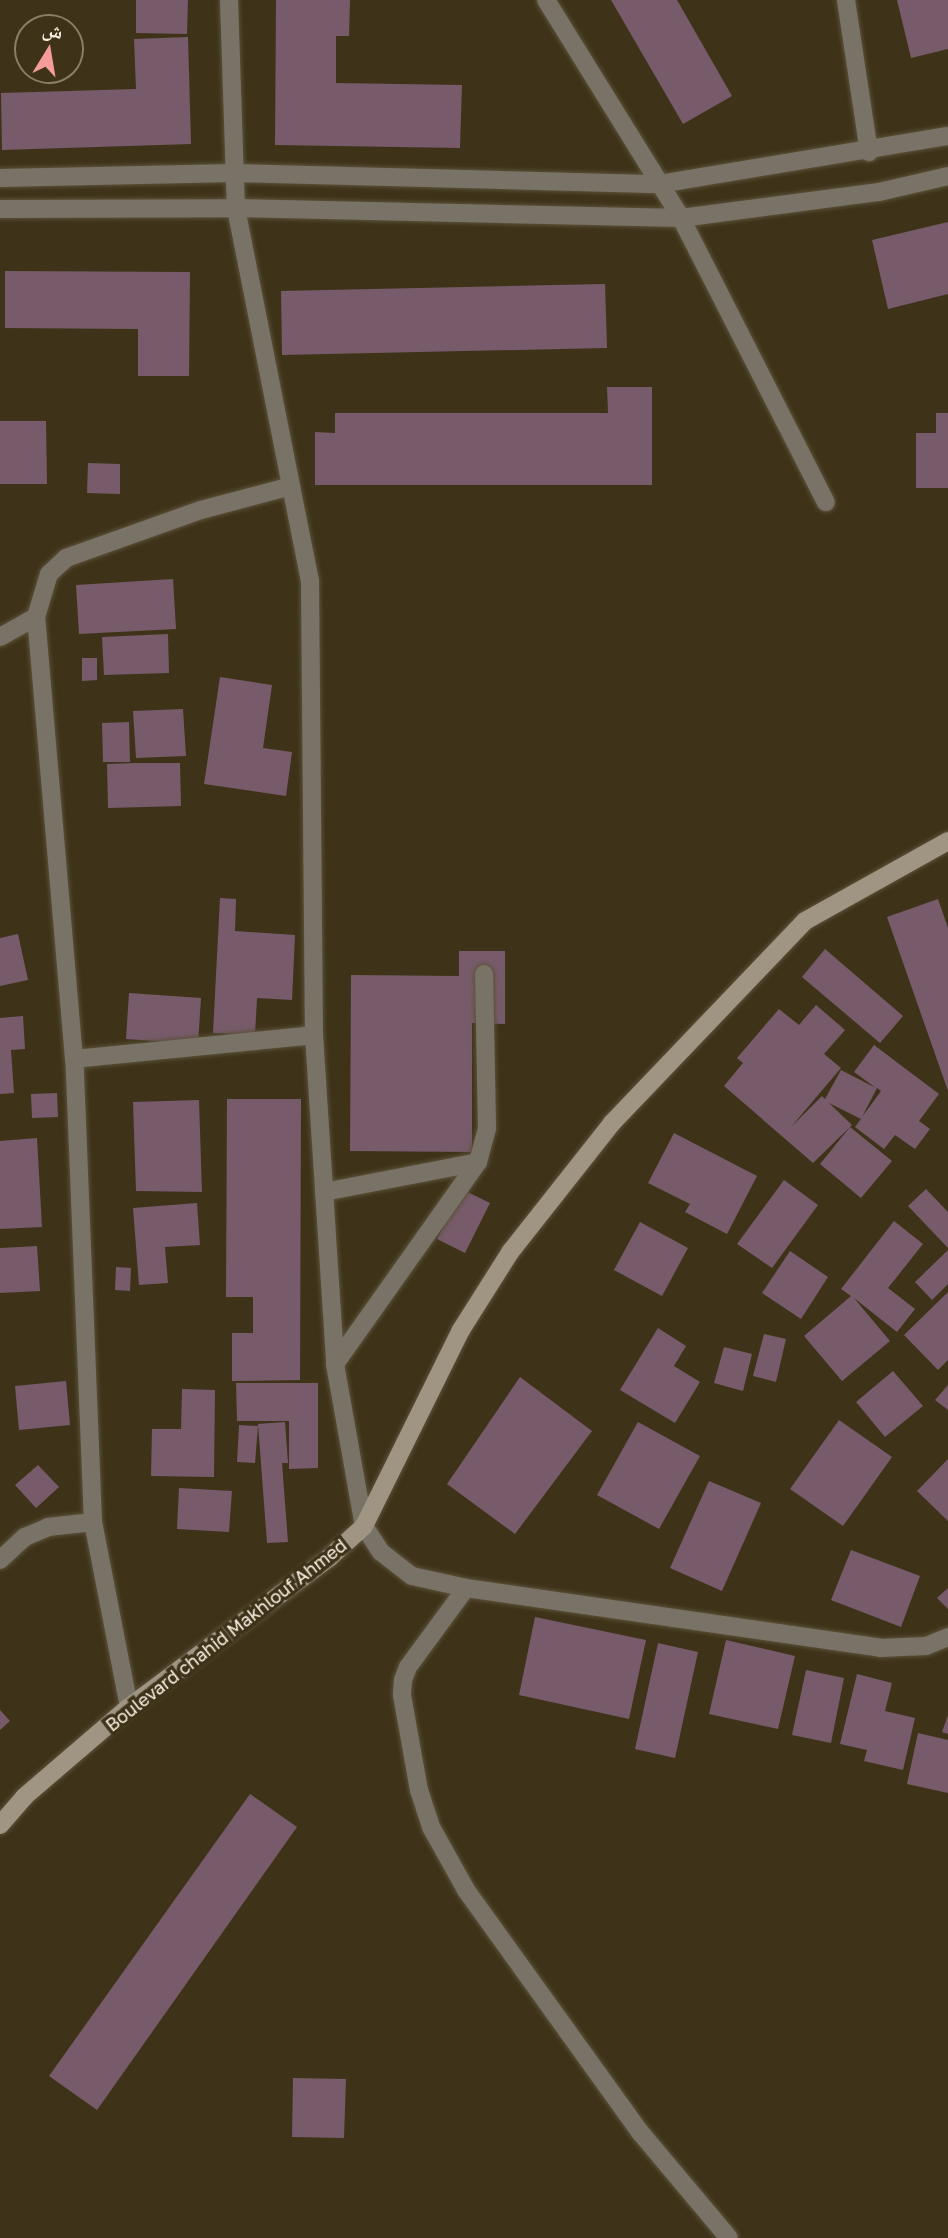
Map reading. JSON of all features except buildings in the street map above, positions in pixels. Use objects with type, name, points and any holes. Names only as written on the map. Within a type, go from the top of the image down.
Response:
[{"type":"main road","name":"Boulevard chahid Makhlouf Ahmed","points":[[0,1825],[23,1797],[129,1707],[329,1558],[363,1526],[468,1319],[511,1251],[612,1123],[805,921],[948,841]]},
{"type":"street","points":[[229,0],[236,208],[310,581],[314,1035],[335,1364],[363,1526],[381,1552],[412,1576],[466,1587],[881,1648],[926,1646],[948,1637]]},
{"type":"street","points":[[547,0],[681,218],[826,502]]},
{"type":"street","points":[[846,0],[869,152]]},
{"type":"street","points":[[0,178],[234,173],[660,184],[869,152],[948,136]]},
{"type":"street","points":[[0,209],[236,208],[681,218],[878,192],[948,176]]},
{"type":"street","points":[[129,1707],[93,1522],[74,1059],[36,617],[50,573],[66,558],[201,510],[290,486]]},
{"type":"street","points":[[0,637],[36,617]]},
{"type":"street","points":[[335,1364],[459,1194],[478,1162],[487,1128],[484,974]]},
{"type":"street","points":[[74,1059],[314,1035]]},
{"type":"street","points":[[324,1192],[478,1162]]},
{"type":"street","points":[[0,1560],[25,1537],[48,1527],[93,1522]]},
{"type":"street","points":[[466,1587],[408,1667],[403,1680],[402,1695],[419,1790],[431,1827],[466,1890],[640,2132],[730,2238]]}]
